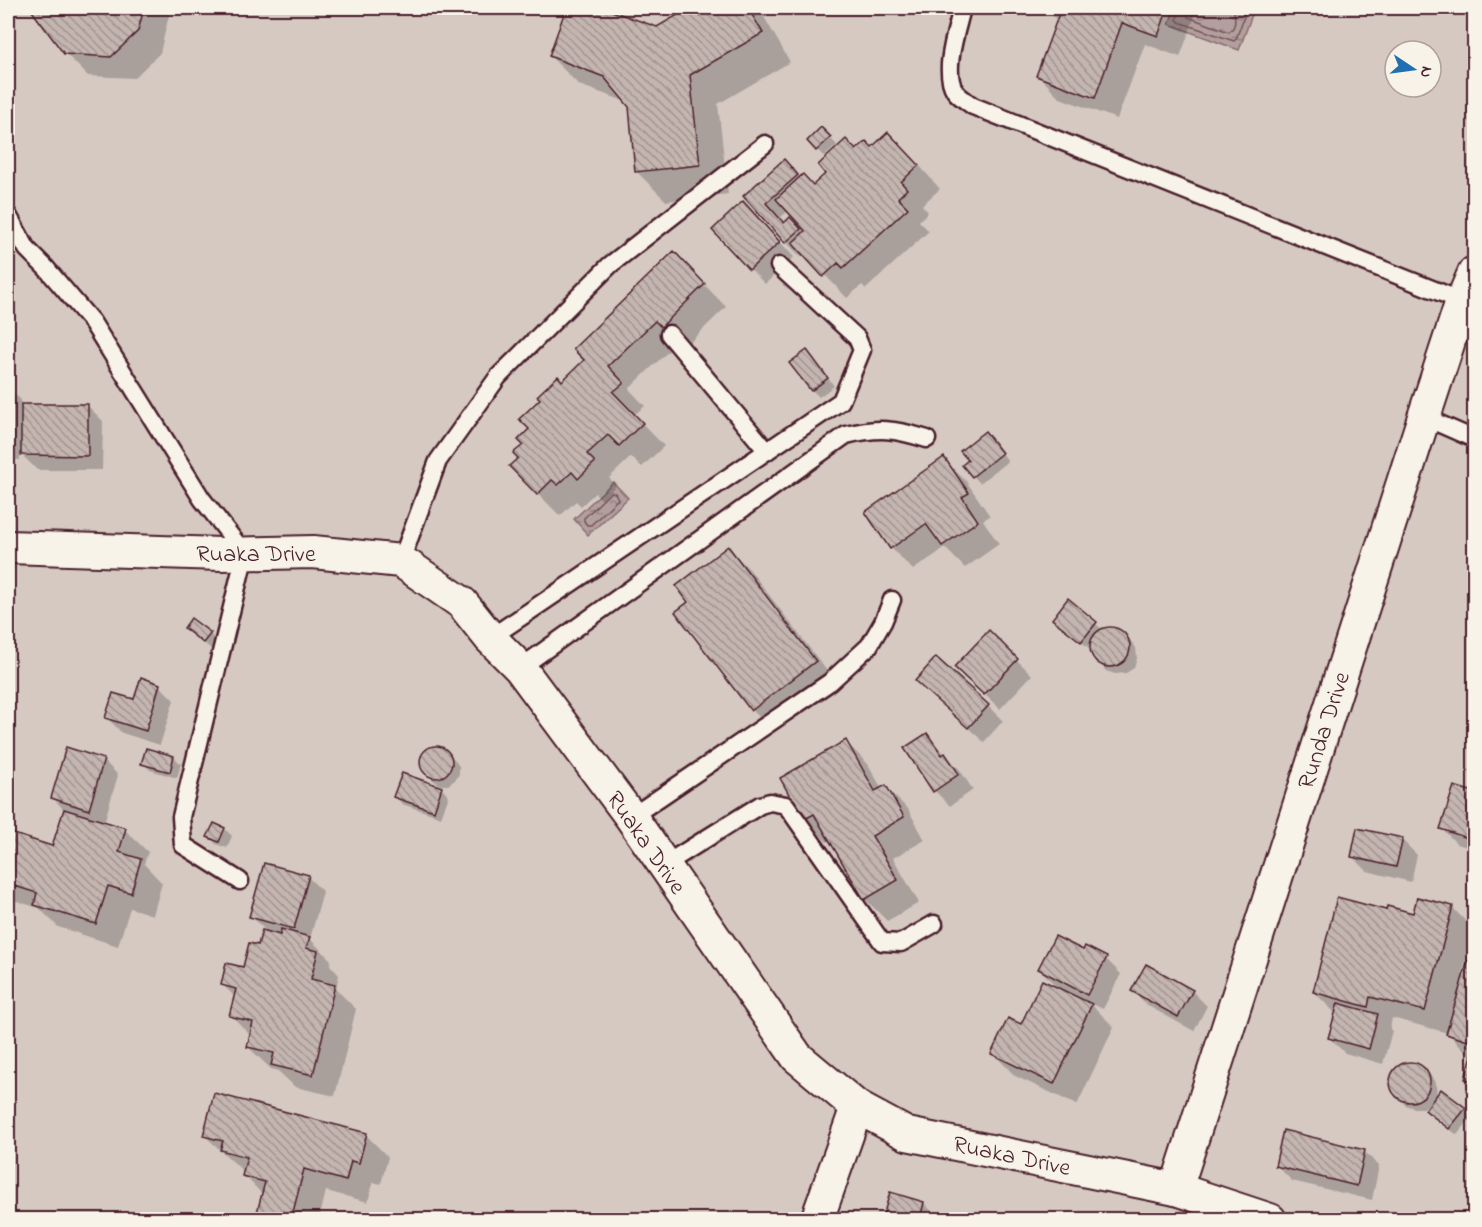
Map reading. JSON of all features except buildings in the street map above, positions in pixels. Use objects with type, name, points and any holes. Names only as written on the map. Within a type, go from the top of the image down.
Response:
[{"type":"street","name":"Runda Drive","points":[[1176,1189],[1424,417],[1462,301],[1474,273]]},
{"type":"street","name":"Ruaka Drive","points":[[8,547],[245,554],[313,552],[401,561],[462,603],[490,638],[520,668],[631,818],[797,1057],[857,1107],[907,1134],[1176,1189],[1270,1220]]},
{"type":"street","points":[[817,1220],[857,1107]]},
{"type":"lane","points":[[962,8],[950,60],[950,80],[956,93],[974,106],[1462,301]]},
{"type":"lane","points":[[401,561],[438,461],[498,377],[610,265],[765,144]]},
{"type":"lane","points":[[8,215],[27,249],[93,322],[202,499],[245,554],[181,817],[183,845],[240,881]]},
{"type":"lane","points":[[490,638],[841,400],[862,350],[857,338],[779,266]]},
{"type":"lane","points":[[669,334],[767,451]]},
{"type":"lane","points":[[1424,417],[1474,439]]},
{"type":"lane","points":[[520,668],[846,435],[870,429],[899,431],[927,439]]},
{"type":"lane","points":[[631,818],[830,682],[869,646],[884,622],[892,600]]},
{"type":"lane","points":[[664,865],[760,805],[771,802],[786,805],[882,942],[901,943],[934,924]]},
{"type":"shaded area","points":[[8,8],[1474,8],[1474,1219],[8,1219]]},
{"type":"water","points":[[1175,8],[1240,8],[1253,12],[1239,50],[1169,24]]},
{"type":"water","points":[[613,482],[628,498],[588,535],[574,519]]}]
